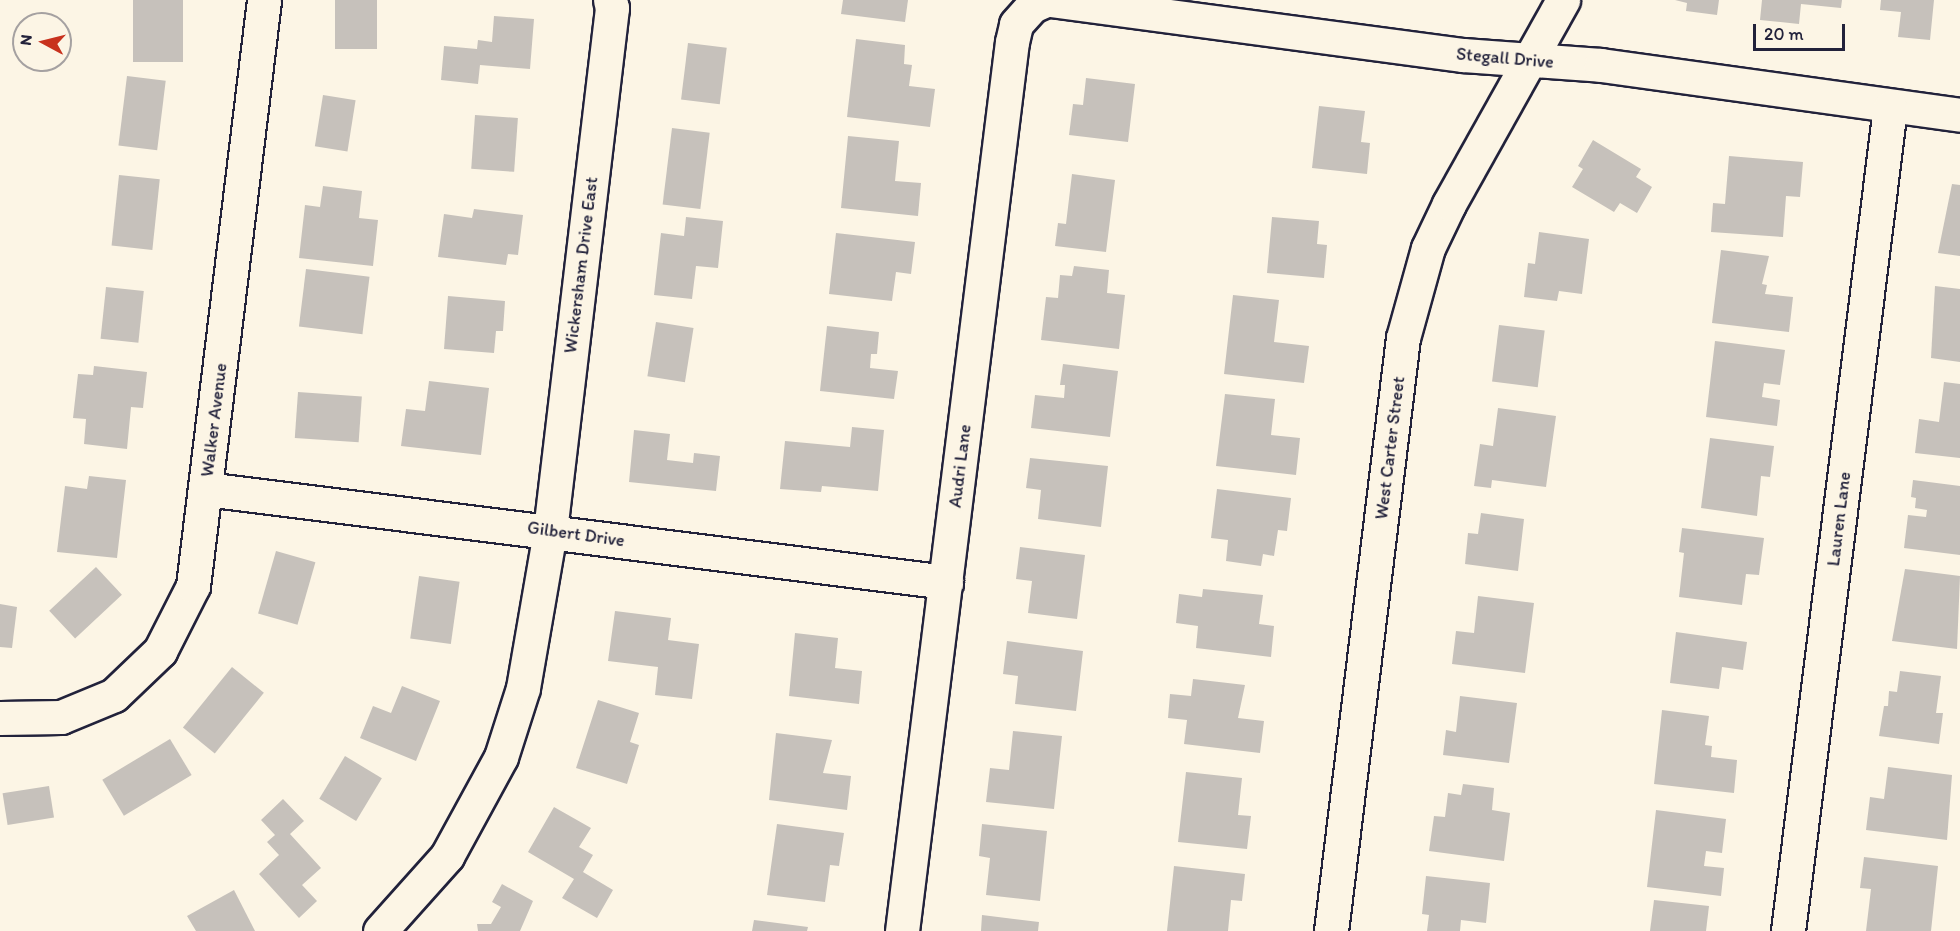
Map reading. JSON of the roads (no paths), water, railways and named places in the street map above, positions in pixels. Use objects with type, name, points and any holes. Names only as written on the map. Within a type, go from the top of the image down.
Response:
[{"type":"street","name":"Walker Avenue","points":[[0,718],[61,717],[114,695],[160,651],[193,586],[264,0]]},
{"type":"street","name":"Wickersham Drive East","points":[[380,931],[447,856],[501,757],[523,688],[550,531],[612,8],[610,0]]},
{"type":"street","name":"West Carter Street","points":[[1331,931],[1403,338],[1437,230],[1563,0]]},
{"type":"street","name":"Stegall Drive","points":[[1043,2],[1531,61],[1601,65],[1960,115]]},
{"type":"street","name":"Audri Lane","points":[[902,931],[1012,42],[1016,24],[1043,2]]},
{"type":"street","name":"Lauren Lane","points":[[1788,931],[1890,107]]},
{"type":"street","name":"Gilbert Drive","points":[[206,489],[946,582]]}]
